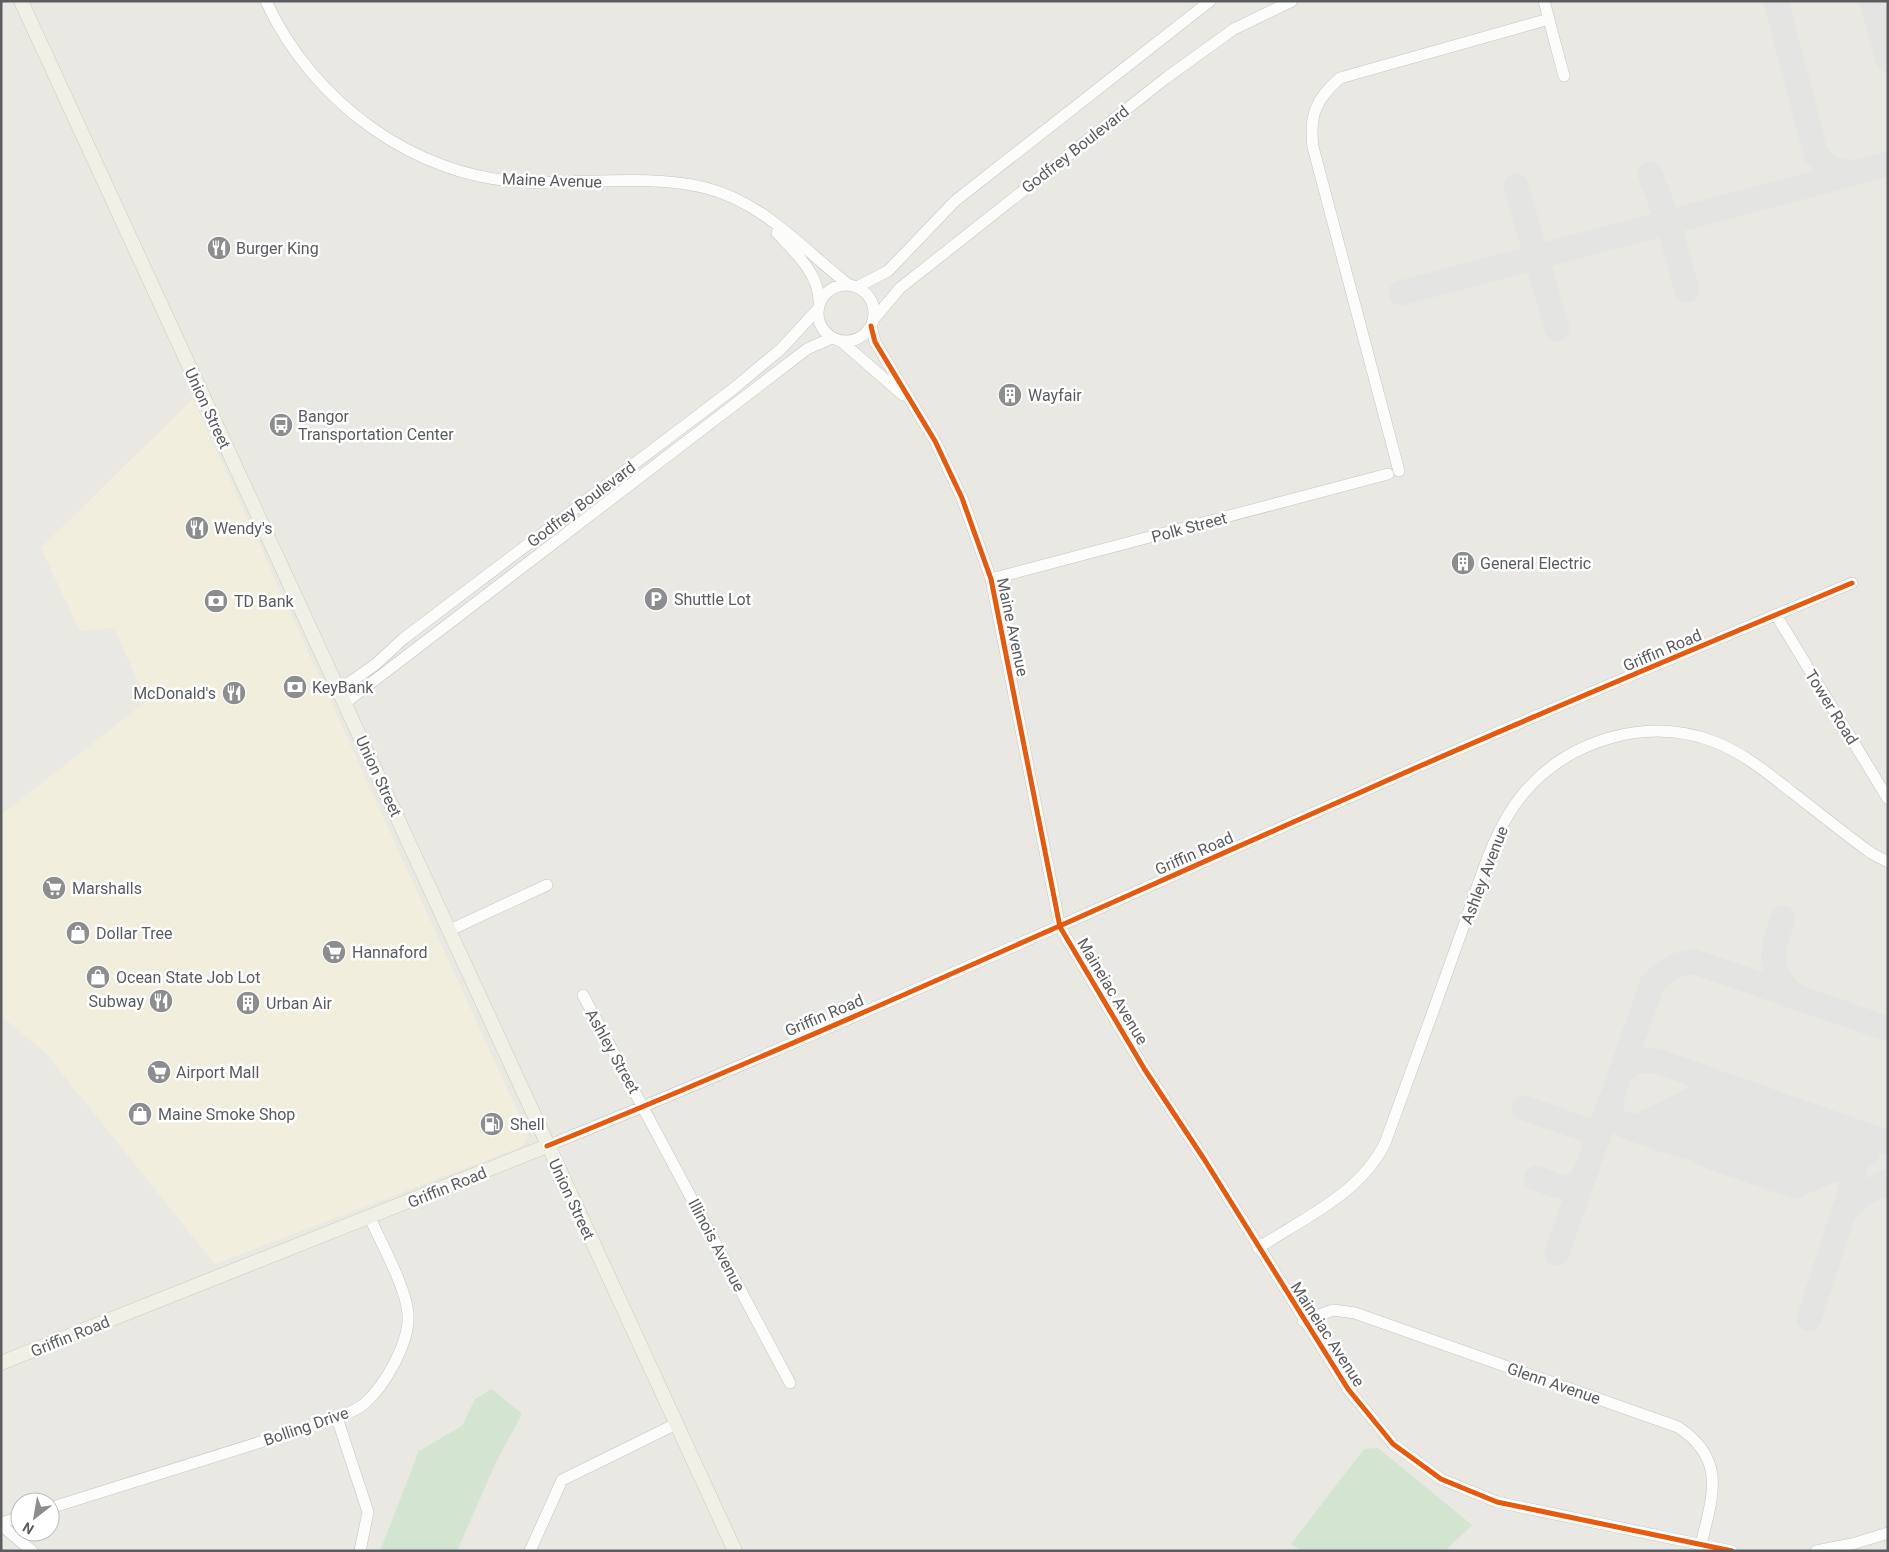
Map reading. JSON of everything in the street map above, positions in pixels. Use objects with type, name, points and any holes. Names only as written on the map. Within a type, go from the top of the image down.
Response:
[{"type":"main road","name":"Union Street","points":[[21,1],[450,930],[547,1146],[736,1551]]},
{"type":"main road","name":"Griffin Road","points":[[1,1363],[370,1218],[547,1146]]},
{"type":"street","name":"Maine Avenue","points":[[266,1],[284,39],[322,86],[362,122],[392,141],[438,164],[470,173],[523,182],[680,183],[705,187],[726,194],[756,210],[853,286]]},
{"type":"street","name":"Godfrey Boulevard","points":[[853,286],[888,271],[955,201],[1210,1]]},
{"type":"street","name":"Godfrey Boulevard","points":[[872,322],[900,288],[1166,78],[1234,29],[1292,1]]},
{"type":"street","points":[[1544,1],[1564,76]]},
{"type":"street","name":"Polk Street","points":[[991,579],[1393,473],[1313,146],[1310,125],[1315,110],[1329,88],[1340,78],[1549,19]]},
{"type":"street","name":"Maine Avenue","points":[[756,210],[805,265],[819,290],[818,306]]},
{"type":"street","points":[[853,286],[869,297],[872,304],[872,322],[860,338],[836,340],[820,326],[818,306],[831,289],[853,286]]},
{"type":"street","name":"Godfrey Boulevard","points":[[342,696],[403,639],[733,389],[781,349],[818,306]]},
{"type":"street","name":"Maine Avenue","points":[[872,322],[875,342],[934,441],[962,498],[991,579],[1060,927]]},
{"type":"street","name":"Godfrey Boulevard","points":[[342,696],[807,349],[836,340]]},
{"type":"street","name":"Maine Avenue","points":[[836,340],[911,400]]},
{"type":"street","name":"Griffin Road","points":[[547,1146],[644,1107],[1060,927],[1362,791],[1852,583]]},
{"type":"street","name":"Tower Road","points":[[1776,615],[1888,799]]},
{"type":"street","name":"Ashley Avenue","points":[[1258,1248],[1347,1190],[1377,1160],[1495,841],[1524,793],[1560,759],[1578,749],[1620,735],[1652,732],[1683,734],[1715,742],[1752,760],[1849,837],[1871,853],[1888,862]]},
{"type":"street","points":[[450,930],[547,884]]},
{"type":"street","name":"Maineiac Avenue","points":[[1060,927],[1145,1070],[1204,1159],[1303,1321],[1348,1389],[1393,1444],[1441,1479],[1497,1502],[1732,1551]]},
{"type":"street","name":"Ashley Street","points":[[583,995],[644,1107]]},
{"type":"street","name":"Illinois Avenue","points":[[644,1107],[790,1383]]},
{"type":"street","name":"Bolling Drive","points":[[60,1505],[337,1418],[363,1405],[388,1378],[401,1347],[408,1314],[402,1290],[370,1218]]},
{"type":"street","name":"Glenn Avenue","points":[[1303,1321],[1333,1310],[1355,1313],[1678,1427],[1689,1434],[1705,1451],[1712,1468],[1713,1485],[1701,1546]]},
{"type":"street","points":[[337,1418],[368,1512],[360,1551]]},
{"type":"street","points":[[530,1551],[562,1480],[676,1424]]},
{"type":"street","points":[[1,1524],[32,1551]]},
{"type":"street","points":[[1816,1551],[1852,1544],[1888,1533]]},
{"type":"shaded area","points":[[193,399],[528,1135],[524,1144],[518,1148],[215,1264],[44,1051],[1,1016],[1,815],[147,701],[114,628],[80,631],[41,548]]},
{"type":"green space","points":[[492,1389],[522,1414],[497,1460],[457,1551],[380,1551],[419,1451],[462,1426],[475,1399]]},
{"type":"green space","points":[[1378,1448],[1472,1525],[1445,1551],[1302,1551],[1291,1544],[1364,1449]]},
{"type":"taxiway","points":[[1776,1],[1816,154],[1837,171],[1855,172]]},
{"type":"taxiway","points":[[1872,1],[1888,60]]},
{"type":"taxiway","points":[[1401,293],[1888,164]]},
{"type":"taxiway","points":[[1650,174],[1668,222],[1687,290]]},
{"type":"taxiway","points":[[1516,186],[1557,329]]},
{"type":"taxiway","points":[[1783,918],[1776,941],[1774,961],[1780,980],[1797,997]]},
{"type":"taxiway","points":[[1557,1253],[1652,984],[1666,972],[1682,964],[1695,962],[1888,1029]]},
{"type":"taxiway","points":[[1620,1074],[1634,1061],[1657,1061],[1888,1143]]},
{"type":"taxiway","points":[[1610,1103],[1611,1110],[1616,1119],[1629,1126],[1634,1126],[1641,1125],[1716,1088],[1730,1087]]},
{"type":"taxiway","points":[[1627,1127],[1656,1137],[1663,1136],[1744,1099],[1758,1097]]},
{"type":"taxiway","points":[[1656,1137],[1688,1147],[1778,1107],[1786,1107]]},
{"type":"taxiway","points":[[1524,1108],[1590,1131],[1601,1130]]},
{"type":"taxiway","points":[[1704,1154],[1716,1156],[1794,1119],[1813,1117]]},
{"type":"taxiway","points":[[1711,1157],[1739,1167],[1747,1165],[1832,1124],[1848,1146],[1854,1165],[1852,1186],[1844,1211]]},
{"type":"taxiway","points":[[1768,1176],[1846,1140],[1860,1136]]},
{"type":"taxiway","points":[[1739,1167],[1795,1186],[1867,1154]]},
{"type":"taxiway","points":[[1536,1178],[1566,1187],[1578,1184],[1583,1179]]},
{"type":"taxiway","points":[[1809,1319],[1844,1211],[1861,1195],[1888,1181]]},
{"type":"cycle path","points":[[871,326],[875,342],[935,441],[962,498],[991,579],[1060,927],[1145,1070],[1204,1159],[1348,1389],[1393,1444],[1441,1479],[1497,1502],[1732,1551]]},
{"type":"cycle path","points":[[547,1146],[853,1017],[1482,739],[1852,583]]},
{"type":"place","name":"Burger King","points":[[219,248]]},
{"type":"place","name":"Wayfair","points":[[1010,395]]},
{"type":"place","name":"Bangor Transportation Center","points":[[281,425]]},
{"type":"place","name":"Wendy's","points":[[197,528]]},
{"type":"place","name":"General Electric","points":[[1463,563]]},
{"type":"place","name":"Shuttle Lot","points":[[656,599]]},
{"type":"place","name":"TD Bank","points":[[216,601]]},
{"type":"place","name":"KeyBank","points":[[295,687]]},
{"type":"place","name":"McDonald's","points":[[234,693]]},
{"type":"place","name":"Marshalls","points":[[54,888]]},
{"type":"place","name":"Dollar Tree","points":[[78,933]]},
{"type":"place","name":"Hannaford","points":[[334,952]]},
{"type":"place","name":"Ocean State Job Lot","points":[[98,977]]},
{"type":"place","name":"Subway","points":[[161,1001]]},
{"type":"place","name":"Urban Air","points":[[248,1003]]},
{"type":"place","name":"Airport Mall","points":[[159,1072]]},
{"type":"place","name":"Maine Smoke Shop","points":[[140,1114]]},
{"type":"place","name":"Shell","points":[[492,1124]]}]
